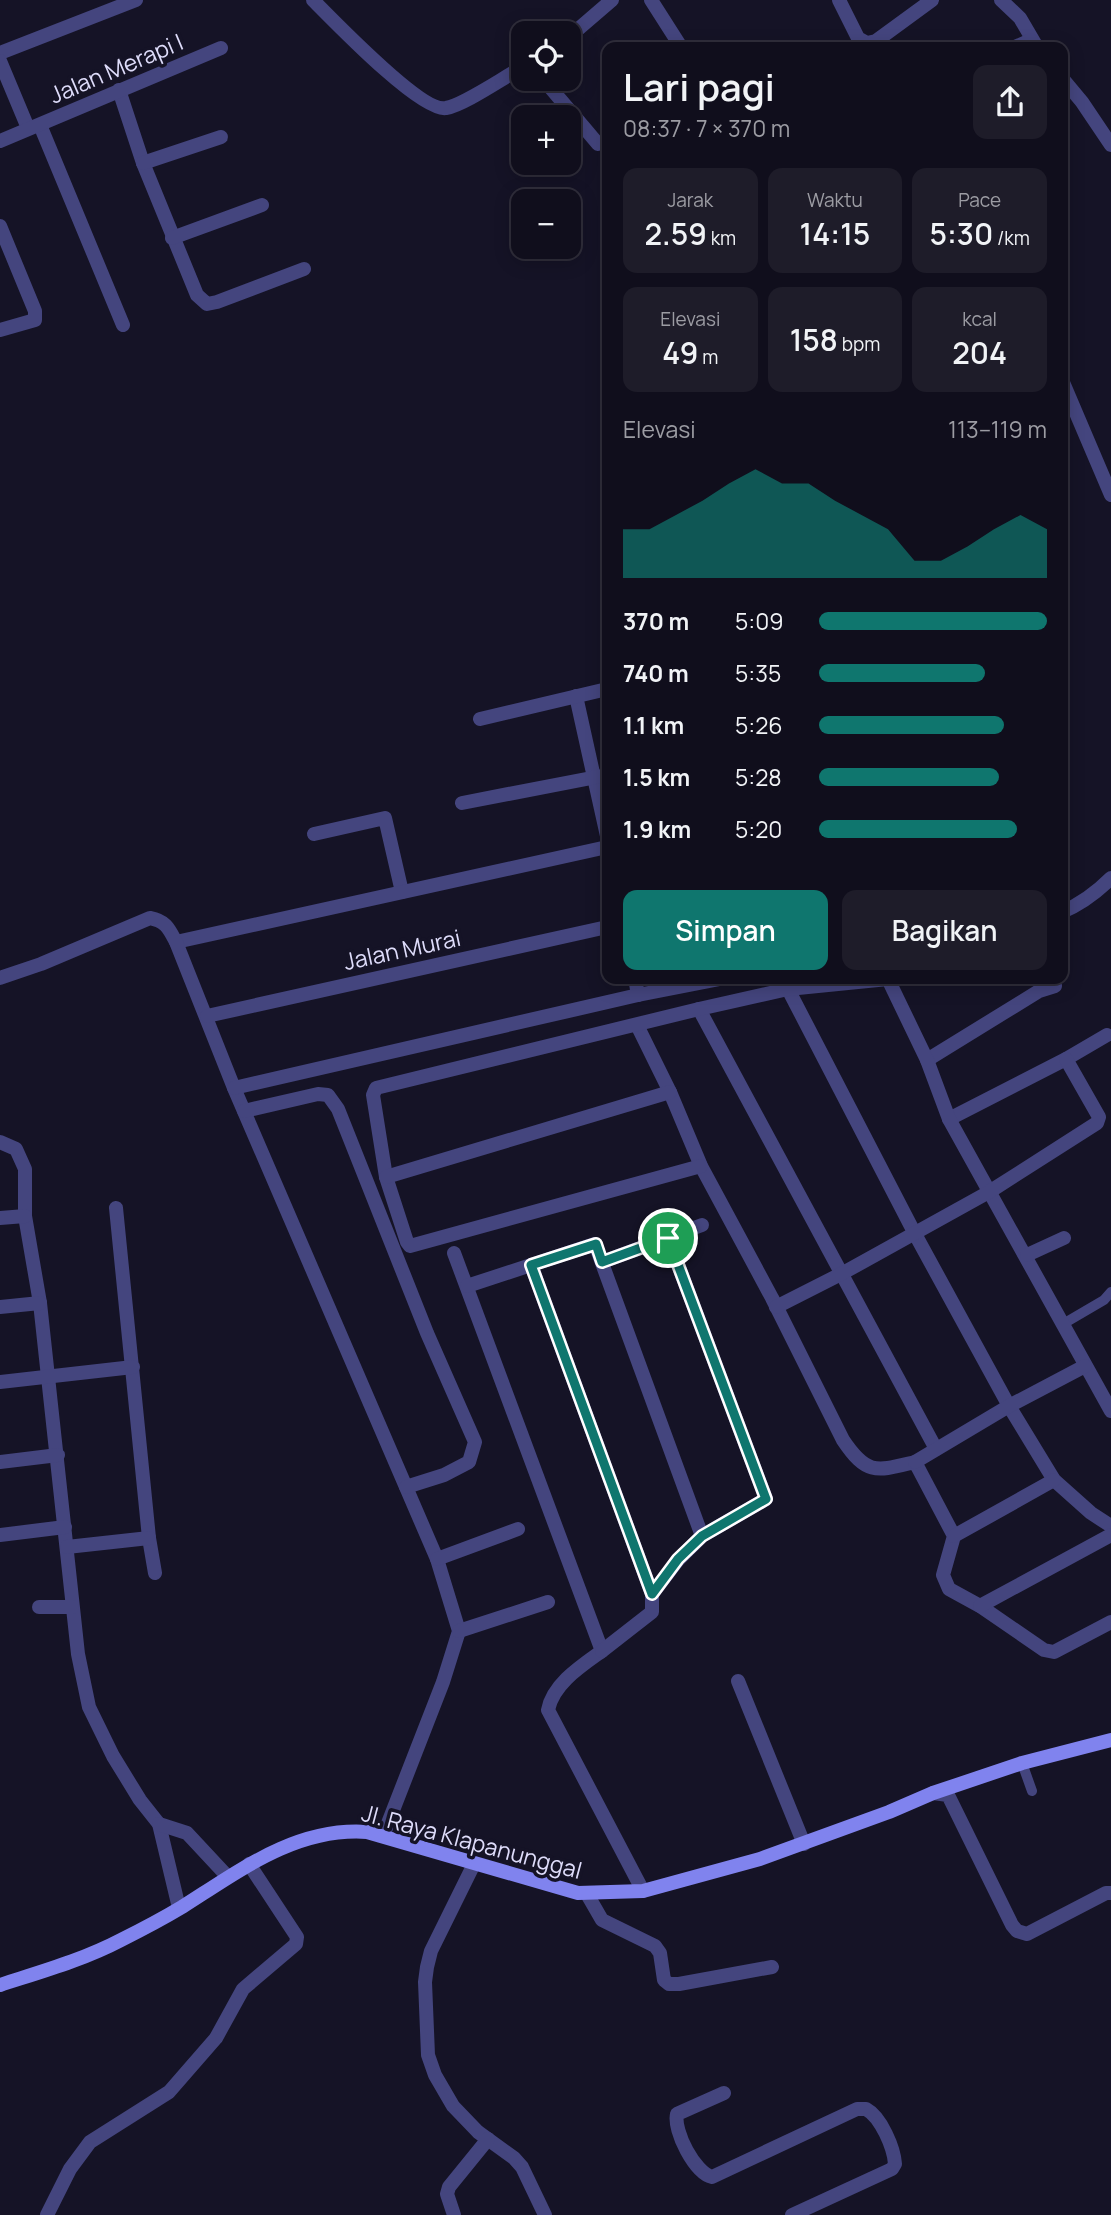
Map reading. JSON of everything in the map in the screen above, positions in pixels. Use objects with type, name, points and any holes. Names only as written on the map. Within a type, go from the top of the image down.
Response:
[{"type":"street","points":[[0,53],[136,0]]},
{"type":"street","points":[[313,0],[357,44],[403,84],[427,103],[443,109],[458,105],[511,74]]},
{"type":"street","points":[[581,27],[612,0]]},
{"type":"street","points":[[651,0],[678,42]]},
{"type":"street","points":[[839,0],[858,38],[865,42]]},
{"type":"street","points":[[872,42],[932,0]]},
{"type":"street","points":[[1012,3],[1034,42]]},
{"type":"street","name":"Jalan Merapi I","points":[[0,141],[221,48]]},
{"type":"street","points":[[0,61],[34,127],[123,325]]},
{"type":"street","points":[[1068,85],[1111,145]]},
{"type":"street","points":[[119,90],[143,163],[197,295],[207,304],[304,269]]},
{"type":"street","points":[[554,91],[598,144]]},
{"type":"street","points":[[143,163],[221,137]]},
{"type":"street","points":[[172,238],[262,205]]},
{"type":"street","points":[[0,226],[35,311],[35,320],[0,330]]},
{"type":"street","points":[[1068,394],[1111,495]]},
{"type":"street","points":[[480,719],[602,690]]},
{"type":"street","points":[[462,803],[601,776],[576,696]]},
{"type":"street","points":[[314,834],[385,818],[402,892]]},
{"type":"street","points":[[176,942],[602,848]]},
{"type":"street","points":[[1068,910],[1097,892],[1111,878]]},
{"type":"street","points":[[0,978],[41,964],[150,918],[161,920],[168,926],[176,942],[244,1111],[437,1559],[459,1631],[443,1682],[383,1836]]},
{"type":"street","name":"Jalan Murai","points":[[206,1016],[602,928]]},
{"type":"street","points":[[636,984],[638,995]]},
{"type":"street","points":[[234,1087],[694,984]]},
{"type":"street","points":[[701,1166],[411,1246],[407,1242],[386,1177],[373,1095],[376,1088],[699,1009],[788,989],[839,984]]},
{"type":"street","points":[[892,984],[927,1060],[949,1119],[1027,1255],[1085,1366],[1105,1387],[1111,1411]]},
{"type":"street","points":[[927,1060],[1036,985],[1055,986]]},
{"type":"street","points":[[788,989],[915,1234],[1009,1406],[1054,1480],[1091,1513],[1111,1526]]},
{"type":"street","points":[[699,1009],[936,1448]]},
{"type":"street","points":[[637,1025],[670,1091],[701,1166],[843,1440],[856,1459],[872,1468],[888,1469],[915,1462],[1009,1406],[1085,1366]]},
{"type":"street","points":[[949,1119],[1107,1035]]},
{"type":"street","points":[[776,1307],[989,1192],[1099,1120],[1066,1059]]},
{"type":"street","points":[[386,1177],[670,1091]]},
{"type":"street","points":[[244,1111],[318,1094],[328,1095],[338,1109],[427,1333],[475,1442],[469,1462],[444,1475],[406,1486]]},
{"type":"street","points":[[0,1142],[16,1149],[26,1169],[25,1216],[40,1304],[78,1654],[89,1707],[113,1756],[159,1824],[179,1908]]},
{"type":"street","points":[[116,1208],[149,1538],[155,1573]]},
{"type":"street","points":[[0,1219],[25,1216]]},
{"type":"street","points":[[602,1262],[702,1225]]},
{"type":"street","points":[[652,1594],[678,1559],[702,1536],[766,1499],[668,1238]]},
{"type":"street","points":[[1027,1255],[1064,1238]]},
{"type":"street","points":[[467,1286],[596,1244],[702,1536]]},
{"type":"street","points":[[454,1254],[602,1651]]},
{"type":"street","points":[[531,1265],[652,1594],[652,1612],[580,1668],[551,1697],[548,1710],[643,1891]]},
{"type":"street","points":[[0,1307],[40,1304]]},
{"type":"street","points":[[0,1382],[133,1367]]},
{"type":"street","points":[[0,1462],[58,1455]]},
{"type":"street","points":[[915,1462],[954,1536],[943,1575],[949,1590],[980,1606],[1044,1650],[1054,1652],[1111,1622]]},
{"type":"street","points":[[954,1536],[1054,1480]]},
{"type":"street","points":[[0,1535],[65,1527]]},
{"type":"street","points":[[437,1559],[519,1529]]},
{"type":"street","points":[[980,1606],[1111,1535]]},
{"type":"street","points":[[67,1547],[149,1538]]},
{"type":"street","points":[[459,1631],[548,1602]]},
{"type":"street","points":[[39,1607],[72,1607]]},
{"type":"street","points":[[738,1681],[804,1843]]},
{"type":"street","name":"Jl. Raya Klapanunggal","points":[[0,1985],[61,1965],[118,1941],[179,1908],[249,1864],[320,1834],[349,1831],[383,1836],[587,1894],[643,1891],[760,1860],[933,1793],[1022,1763],[1111,1740]]},
{"type":"street","points":[[933,1793],[948,1795],[1017,1931],[1027,1934],[1106,1892],[1111,1893]]},
{"type":"street","points":[[159,1824],[187,1833],[228,1877]]},
{"type":"street","points":[[47,2215],[69,2169],[90,2142],[169,2092],[216,2038],[243,1989],[296,1944],[297,1937],[249,1864]]},
{"type":"street","points":[[474,1864],[431,1951],[427,1967],[425,1982],[428,2055],[447,2099],[465,2119],[522,2166],[545,2215]]},
{"type":"street","points":[[587,1894],[602,1920],[655,1946],[660,1953],[664,1980],[669,1984],[772,1967]]},
{"type":"street","points":[[724,2093],[677,2114],[676,2118],[679,2132],[699,2170],[712,2177],[857,2109],[866,2109],[877,2119],[895,2157],[895,2164],[891,2169],[792,2215]]},
{"type":"street","points":[[454,2215],[447,2194],[449,2187],[488,2139]]},
{"type":"lane","points":[[1063,1324],[1104,1300],[1111,1292]]},
{"type":"lane","points":[[1022,1763],[1031,1791]]},
{"type":"route","points":[[668,1238],[766,1499],[702,1536],[678,1559],[652,1594],[531,1265],[596,1244],[602,1262],[668,1238]]}]
